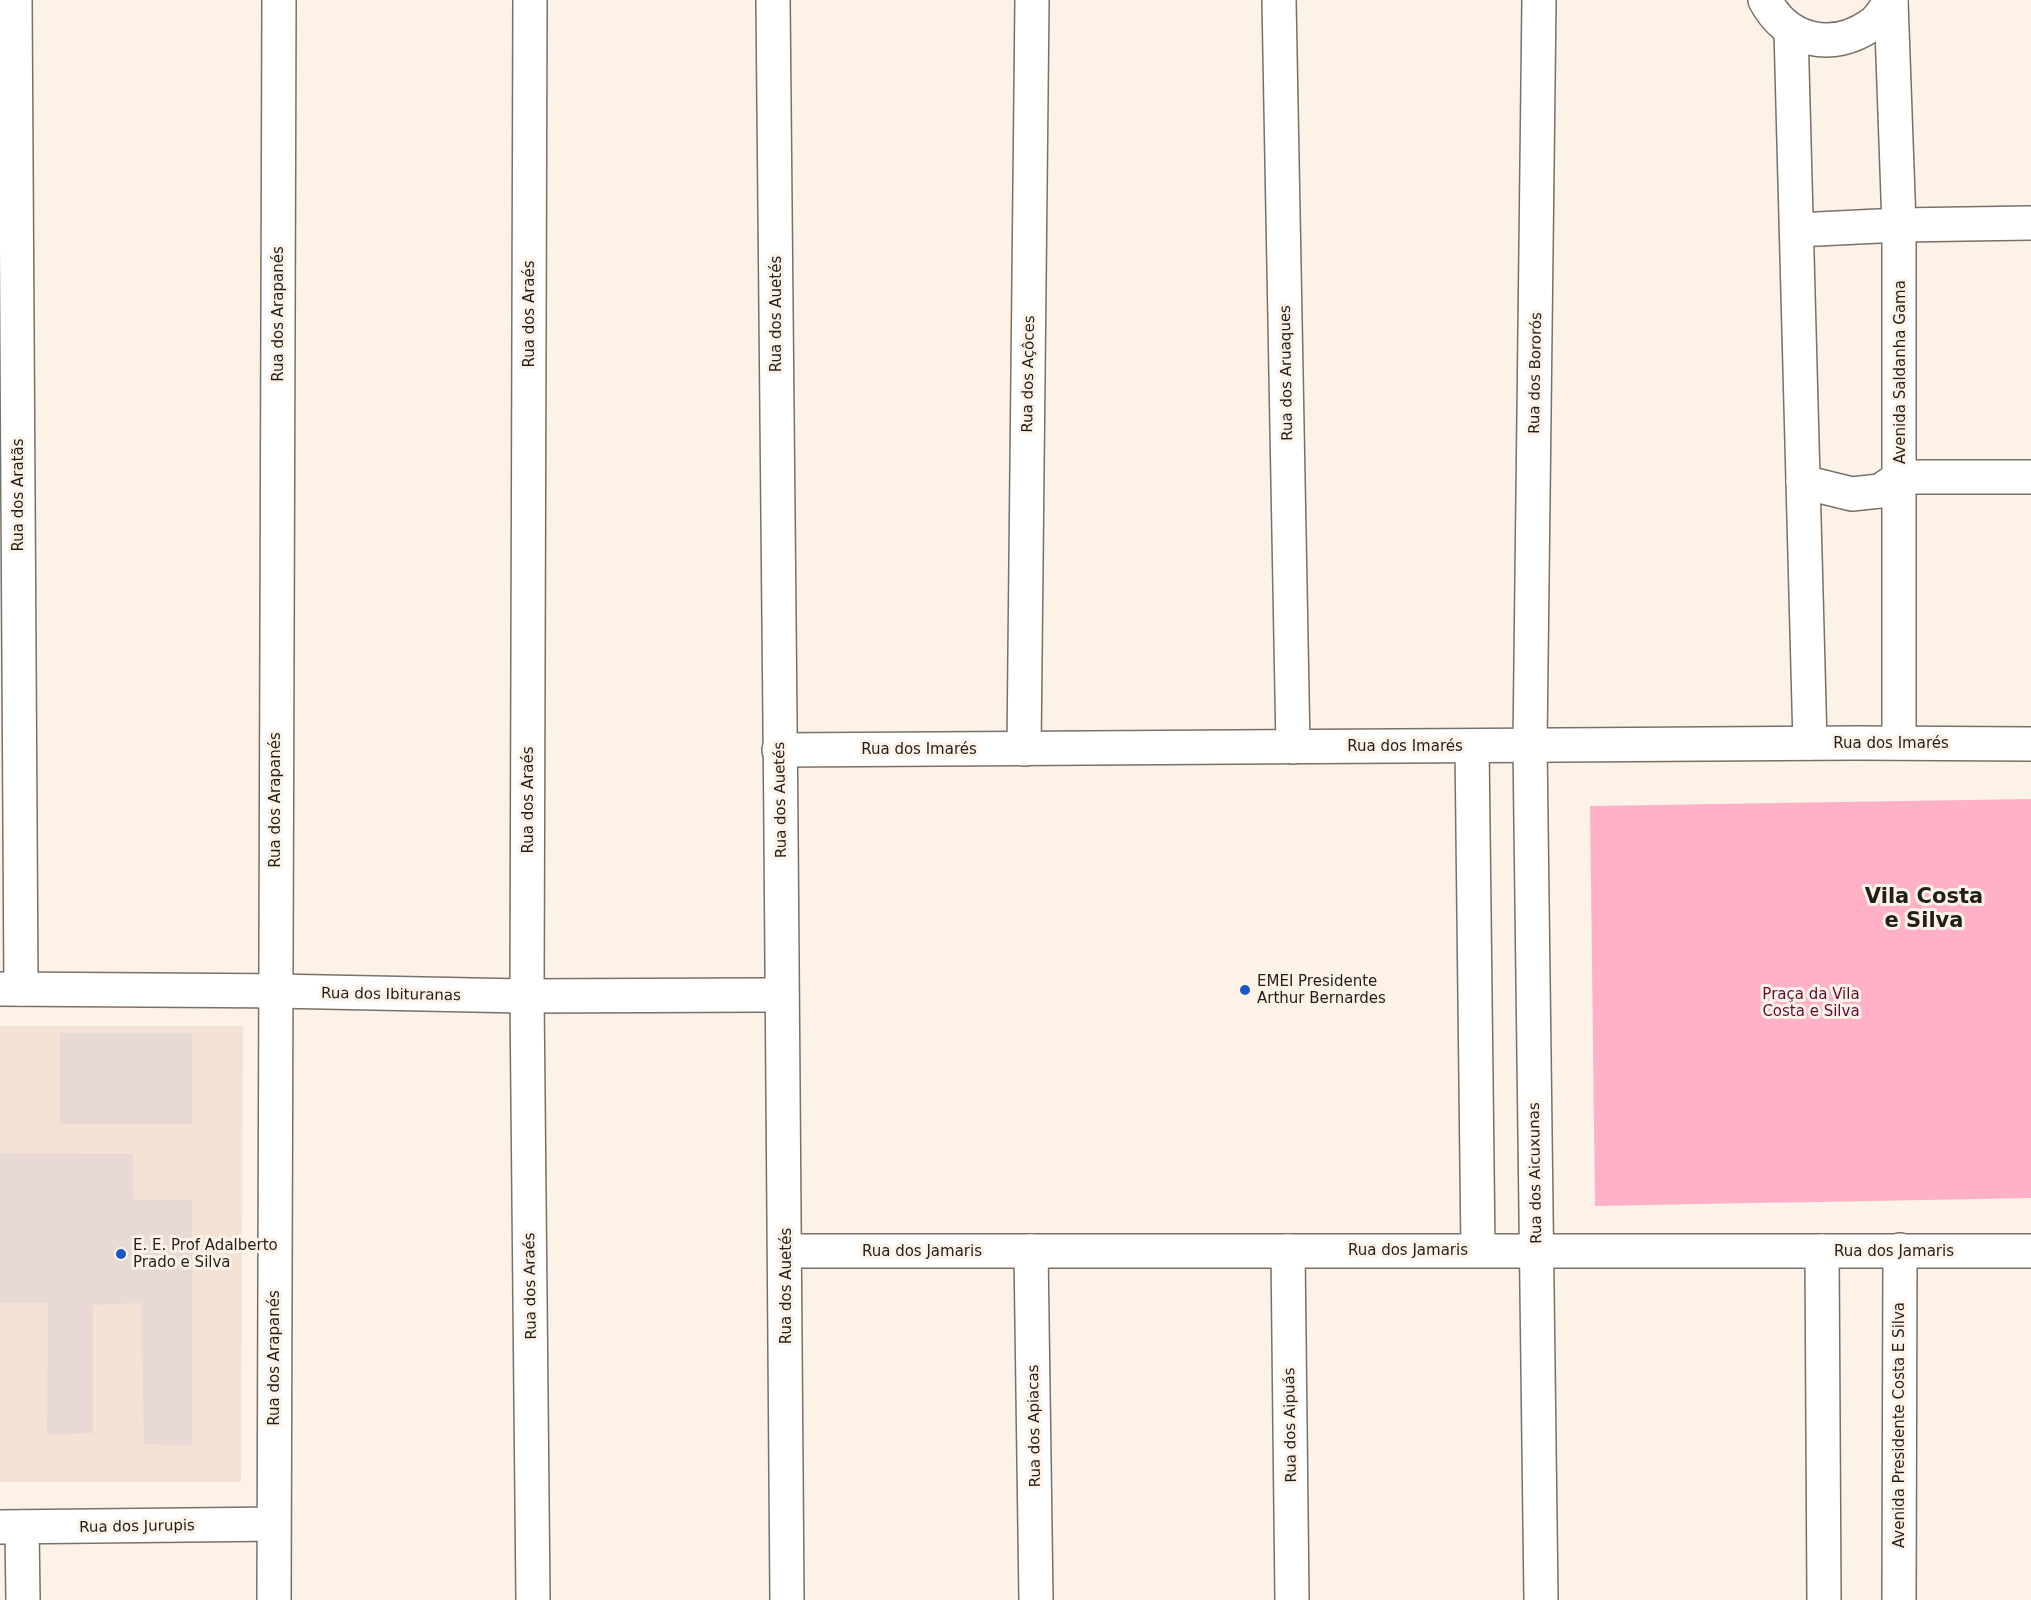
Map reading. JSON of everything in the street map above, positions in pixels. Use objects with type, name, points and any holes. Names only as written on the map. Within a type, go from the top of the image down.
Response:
[{"type":"street","name":"Rua dos Aratãs","points":[[10,989],[15,0]]},
{"type":"street","name":"Rua dos Arapanés","points":[[274,1600],[279,0]]},
{"type":"street","name":"Rua dos Araés","points":[[530,0],[527,996],[533,1600]]},
{"type":"street","name":"Rua dos Auetés","points":[[773,0],[786,1251],[787,1600]]},
{"type":"street","name":"Rua dos Açôces","points":[[1024,749],[1032,0]]},
{"type":"street","name":"Rua dos Aruaques","points":[[1279,0],[1293,747]]},
{"type":"street","name":"Rua dos Bororós","points":[[1530,745],[1539,0]]},
{"type":"street","name":"Avenida Saldanha Gama","points":[[1764,0],[1776,18],[1791,30],[1818,41],[1847,38],[1873,24],[1891,0]]},
{"type":"street","name":"Avenida Saldanha Gama","points":[[1891,0],[1899,225],[1899,743]]},
{"type":"street","points":[[1791,30],[1810,743]]},
{"type":"street","points":[[1797,230],[1899,225],[2031,224]]},
{"type":"street","points":[[1803,482],[1852,494],[1880,491],[1900,477],[2031,477]]},
{"type":"street","name":"Rua dos Imarés","points":[[779,750],[1810,743],[2031,744]]},
{"type":"street","name":"Rua dos Aicuxunas","points":[[1530,745],[1541,1600]]},
{"type":"street","points":[[1472,746],[1478,1250]]},
{"type":"street","name":"Rua dos Ibituranas","points":[[10,989],[527,996],[782,995]]},
{"type":"street","name":"Avenida Presidente Costa E Silva","points":[[1899,1600],[1900,1250]]},
{"type":"street","name":"Rua dos Jamaris","points":[[786,1251],[2031,1251]]},
{"type":"street","name":"Rua dos Apiacas","points":[[1031,1251],[1036,1600]]},
{"type":"street","name":"Rua dos Aipuás","points":[[1288,1251],[1292,1600]]},
{"type":"street","points":[[1822,1251],[1824,1600]]},
{"type":"street","name":"Rua dos Jurupis","points":[[11,1527],[273,1524]]},
{"type":"street","points":[[11,1527],[23,1600]]},
{"type":"shaded area","name":"E. E. Prof Adalberto Prado e Silva","points":[[0,1026],[243,1026],[241,1482],[0,1482]]},
{"type":"green space","name":"Praça da Vila Costa e Silva","points":[[2031,799],[2031,1198],[1595,1206],[1590,806]]},
{"type":"building","points":[[60,1033],[192,1033],[192,1124],[60,1124]]},
{"type":"building","points":[[0,1153],[133,1154],[134,1200],[192,1200],[192,1446],[144,1444],[141,1303],[93,1305],[93,1433],[47,1435],[48,1303],[0,1303]]},
{"type":"place","name":"EMEI Presidente Arthur Bernardes","points":[[1245,990]]},
{"type":"place","name":"E. E. Prof Adalberto Prado e Silva","points":[[121,1254]]},
{"type":"district","name":"Vila Costa e Silva","points":[[1924,908]]}]
